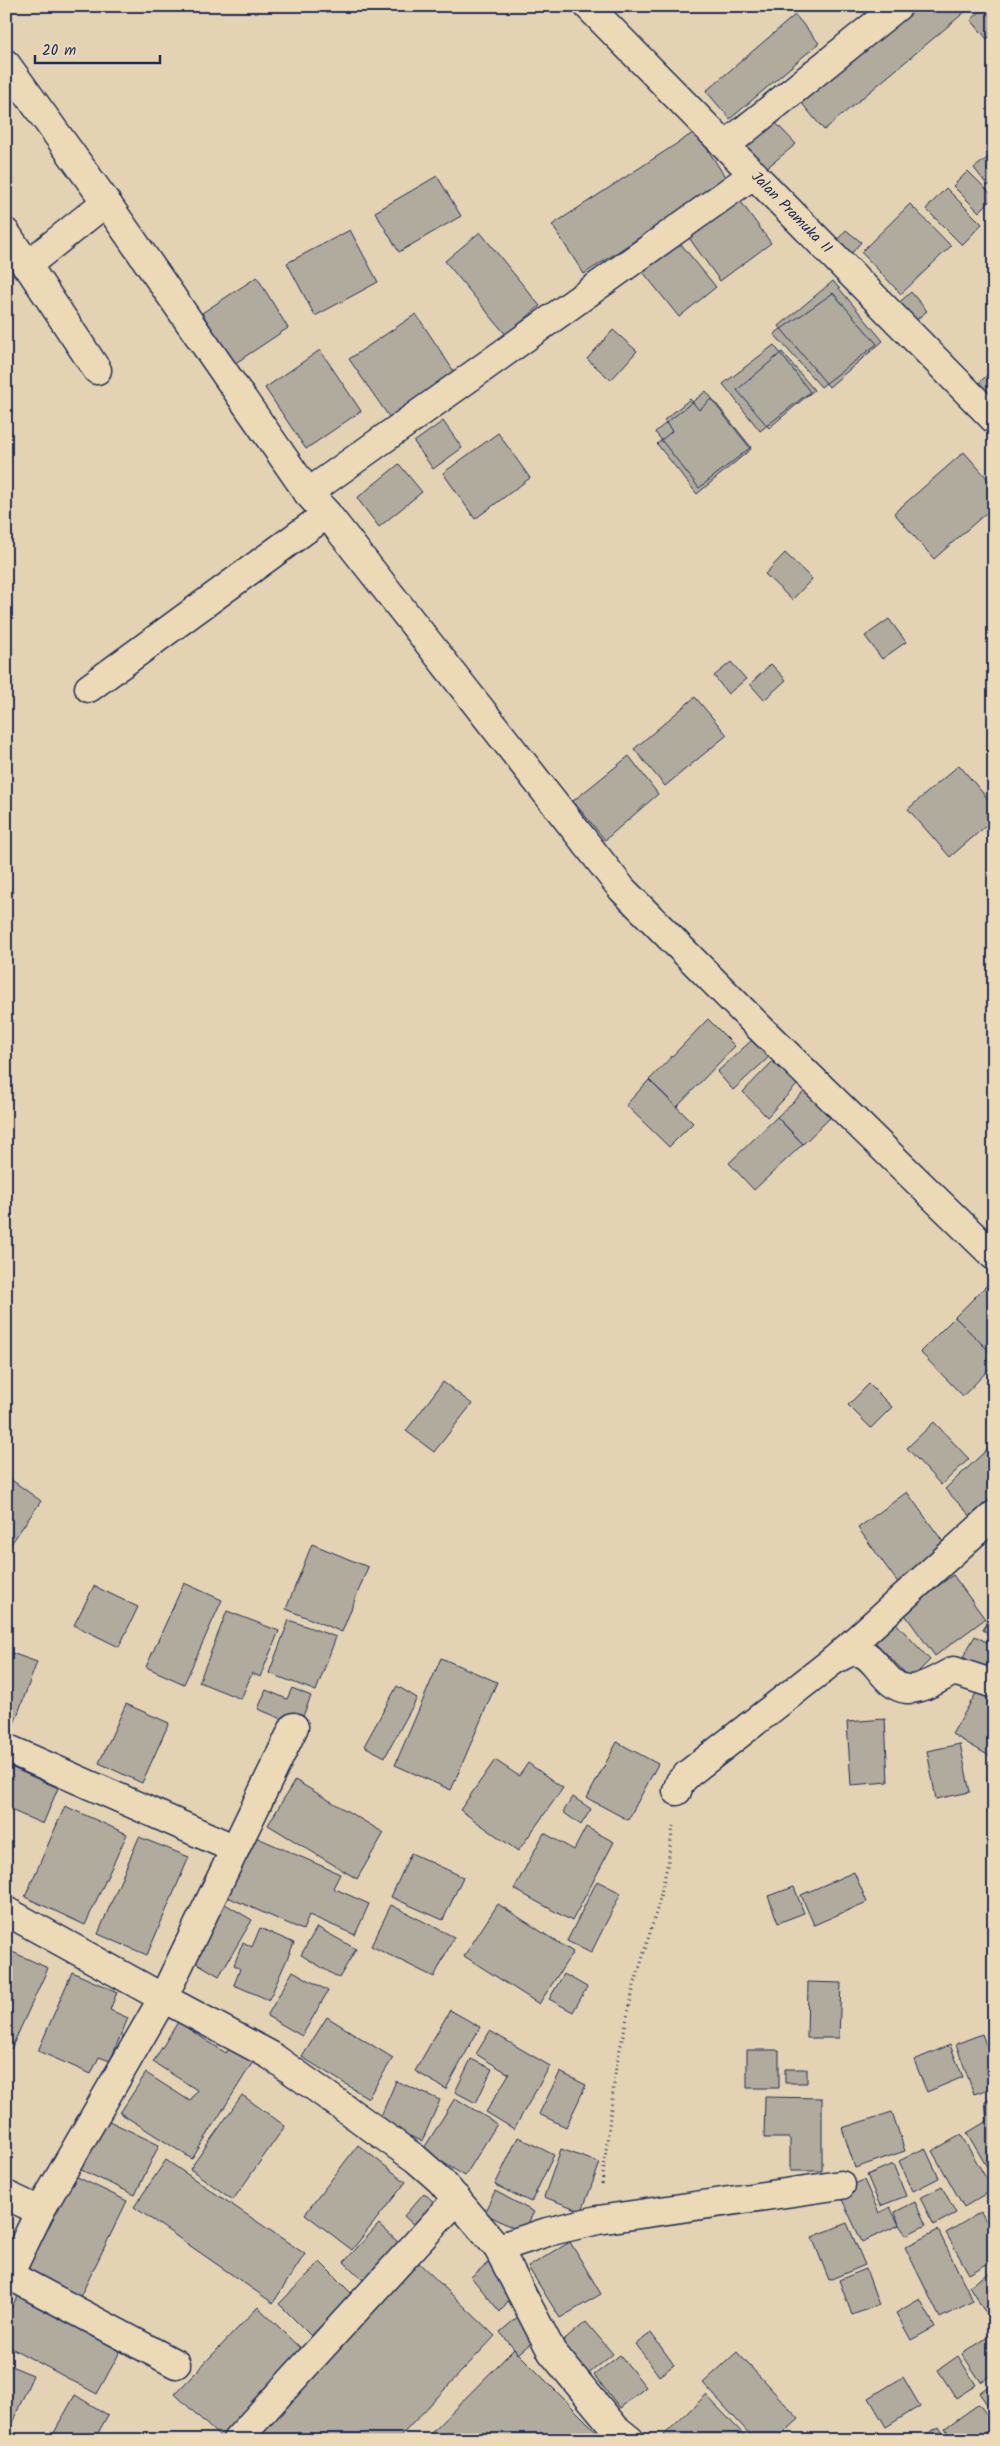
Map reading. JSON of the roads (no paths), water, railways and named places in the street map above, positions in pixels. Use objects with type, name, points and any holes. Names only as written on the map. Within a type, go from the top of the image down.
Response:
[{"type":"street","name":"Jalan Pramuka II","points":[[588,6],[633,54],[726,145],[994,419]]},
{"type":"street","points":[[726,145],[898,6]]},
{"type":"street","points":[[6,64],[106,202],[308,493],[327,514],[622,889],[762,1030],[994,1256]]},
{"type":"street","points":[[308,493],[754,174]]},
{"type":"street","points":[[26,266],[106,202]]},
{"type":"street","points":[[6,233],[26,266],[97,370]]},
{"type":"street","points":[[89,688],[327,514]]},
{"type":"street","points":[[676,1790],[680,1782],[688,1774],[834,1660],[994,1515]]},
{"type":"street","points":[[834,1660],[851,1652],[862,1653],[872,1659],[882,1674],[896,1685],[908,1689],[918,1687],[954,1671],[994,1684]]},
{"type":"street","points":[[176,2364],[8,2278],[40,2211],[163,1998],[294,1727]]},
{"type":"street","points":[[6,1748],[235,1848]]},
{"type":"street","points":[[6,1911],[270,2055],[416,2159],[458,2199],[498,2248],[552,2352],[615,2428],[630,2440]]},
{"type":"street","points":[[498,2248],[546,2232],[598,2220],[841,2185]]},
{"type":"street","points":[[6,2195],[40,2211]]},
{"type":"street","points":[[237,2440],[458,2199]]}]
